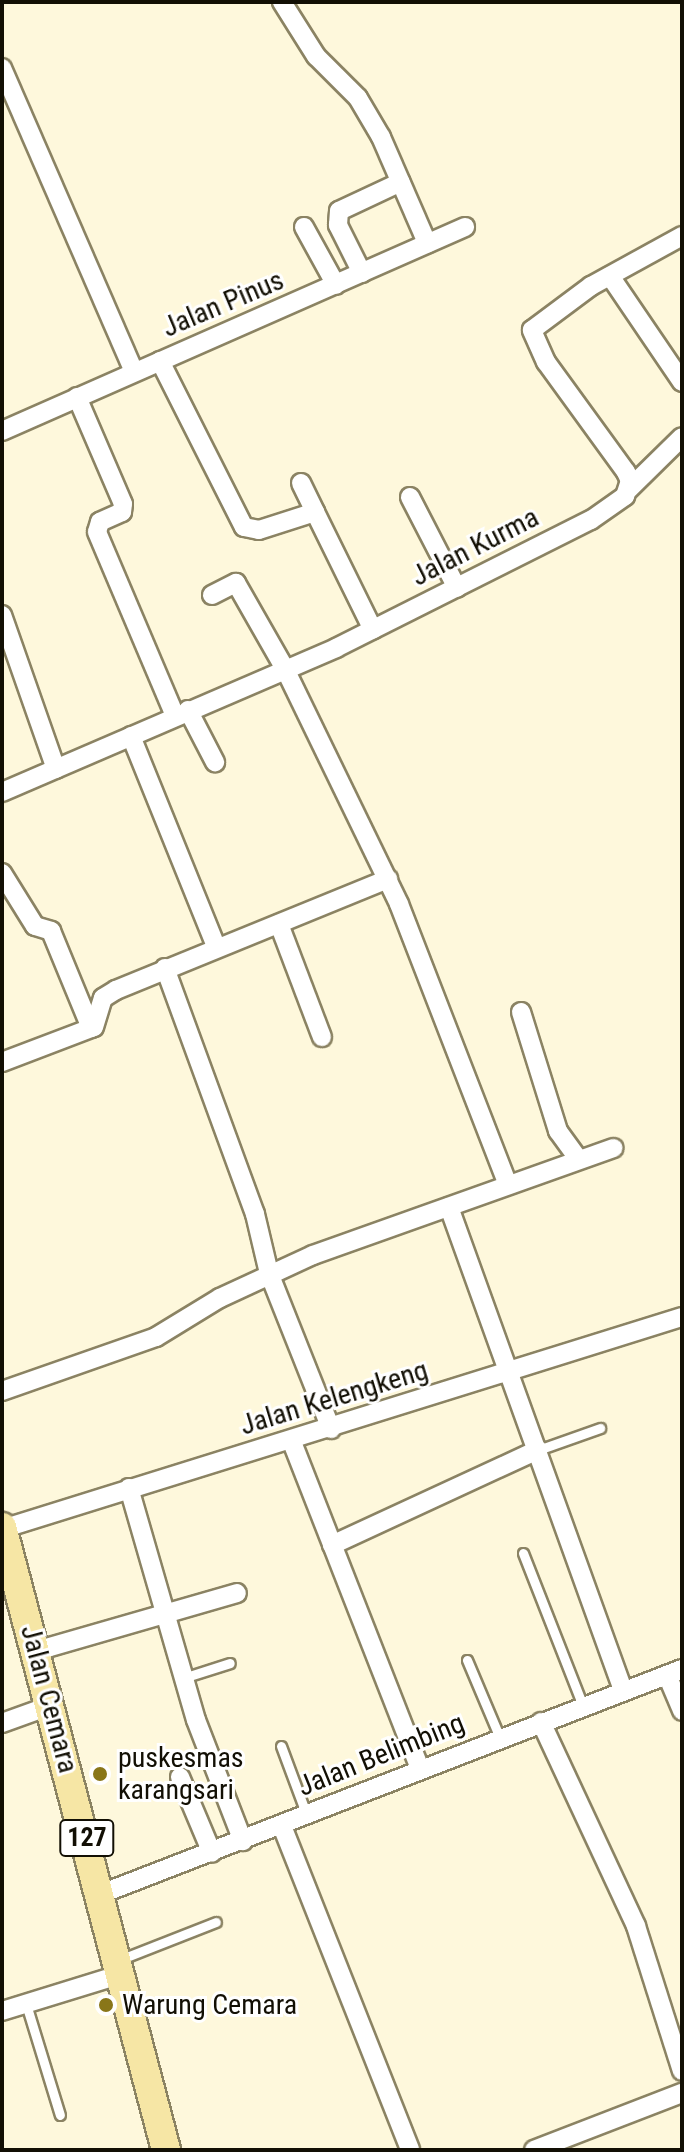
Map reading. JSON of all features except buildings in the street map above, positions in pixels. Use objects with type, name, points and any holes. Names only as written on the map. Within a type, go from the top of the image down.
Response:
[{"type":"main road","name":"Jalan Cemara","points":[[2,1529],[52,1705],[166,2150]]},
{"type":"street","points":[[282,2],[316,56],[358,98],[401,182],[427,243]]},
{"type":"street","points":[[2,68],[134,371]]},
{"type":"street","points":[[362,273],[338,225],[339,211],[401,182]]},
{"type":"street","points":[[304,227],[336,285]]},
{"type":"street","name":"Jalan Pinus","points":[[2,431],[465,227]]},
{"type":"street","points":[[629,489],[626,472],[531,337],[532,330],[552,312],[682,236]]},
{"type":"street","points":[[610,276],[682,382]]},
{"type":"street","points":[[160,361],[244,527],[259,530],[315,512]]},
{"type":"street","points":[[77,397],[123,504],[122,512],[100,522],[97,532],[182,713],[215,762]]},
{"type":"street","name":"Jalan Kurma","points":[[2,792],[373,630],[591,520],[629,489],[682,437]]},
{"type":"street","points":[[301,483],[373,630]]},
{"type":"street","points":[[410,497],[457,588]]},
{"type":"street","points":[[212,595],[236,583],[285,669],[388,879],[507,1183]]},
{"type":"street","points":[[2,615],[56,769]]},
{"type":"street","points":[[131,736],[216,946]]},
{"type":"street","points":[[2,873],[35,926],[51,931],[91,1028]]},
{"type":"street","points":[[2,1062],[91,1028],[100,1020],[106,995],[216,946],[388,879]]},
{"type":"street","points":[[279,924],[322,1037]]},
{"type":"street","points":[[165,968],[255,1214],[269,1273],[331,1429]]},
{"type":"street","points":[[521,1012],[558,1131],[578,1159]]},
{"type":"street","points":[[2,1391],[156,1337],[269,1273],[507,1183],[614,1148]]},
{"type":"street","points":[[449,1207],[623,1690]]},
{"type":"street","name":"Jalan Kelengkeng","points":[[2,1529],[129,1488],[292,1442],[682,1317]]},
{"type":"street","points":[[292,1442],[420,1769]]},
{"type":"street","points":[[332,1545],[538,1450]]},
{"type":"street","points":[[129,1488],[183,1678],[243,1841]]},
{"type":"street","points":[[36,1651],[237,1593]]},
{"type":"street","points":[[674,1672],[682,1711]]},
{"type":"street","name":"Jalan Belimbing","points":[[101,1894],[674,1672]]},
{"type":"street","points":[[2,1723],[52,1705]]},
{"type":"street","points":[[541,1722],[636,1926],[682,2071]]},
{"type":"street","points":[[180,1777],[212,1853]]},
{"type":"street","points":[[282,1826],[410,2150]]},
{"type":"street","points":[[2,2011],[120,1967]]},
{"type":"street","points":[[534,2150],[682,2093]]},
{"type":"lane","points":[[538,1450],[600,1428]]},
{"type":"lane","points":[[523,1553],[583,1706]]},
{"type":"lane","points":[[467,1660],[500,1738]]},
{"type":"lane","points":[[183,1678],[230,1663]]},
{"type":"lane","points":[[281,1746],[307,1816]]},
{"type":"lane","points":[[120,1967],[216,1922]]},
{"type":"lane","points":[[26,2004],[60,2115]]},
{"type":"place","name":"puskesmas karangsari","points":[[100,1774]]},
{"type":"place","name":"Warung Cemara","points":[[106,2005]]}]
